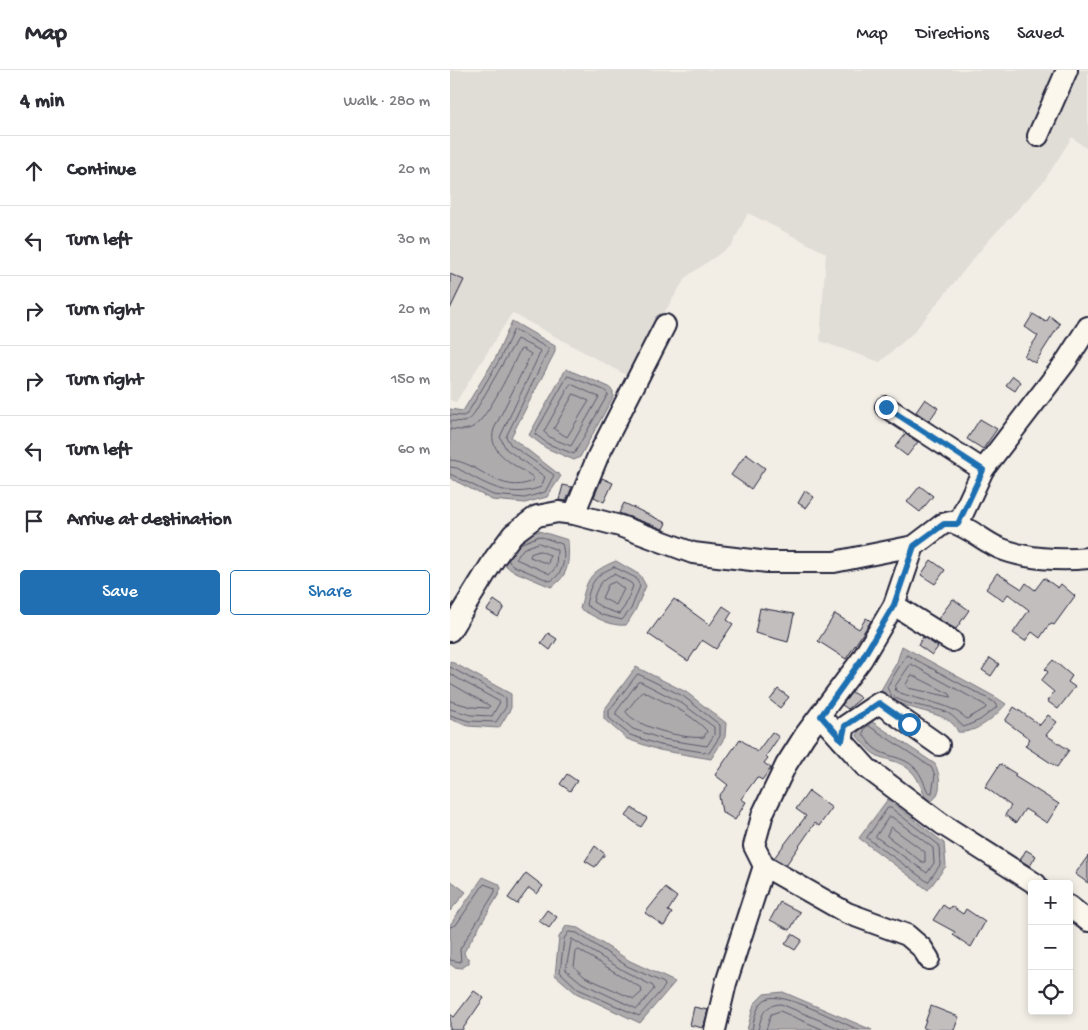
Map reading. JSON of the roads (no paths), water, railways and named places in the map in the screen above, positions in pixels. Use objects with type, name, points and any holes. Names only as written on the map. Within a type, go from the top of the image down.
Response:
[{"type":"street","points":[[1038,136],[1067,70]]},
{"type":"street","points":[[574,514],[598,456],[665,325]]},
{"type":"street","points":[[958,524],[983,470],[1065,363],[1088,327]]},
{"type":"street","points":[[886,407],[983,470]]},
{"type":"street","points":[[450,631],[495,558],[513,534],[537,516],[558,512],[574,514],[620,526],[693,553],[768,562],[834,562],[914,546],[944,524],[958,524],[998,548],[1020,555],[1072,560],[1088,558]]},
{"type":"street","points":[[914,546],[894,605],[862,659],[805,735],[786,765],[763,813],[754,846],[764,866],[847,912],[907,936],[922,948],[929,959]]},
{"type":"street","points":[[894,605],[952,641]]},
{"type":"street","points":[[842,740],[845,726],[879,703],[939,745]]},
{"type":"street","points":[[821,716],[867,768],[942,824],[1030,880]]},
{"type":"street","points":[[715,1030],[726,983],[764,866]]},
{"type":"street","points":[[1073,909],[1088,921]]},
{"type":"water","points":[[512,321],[555,346],[555,352],[511,437],[561,476],[547,497],[525,503],[492,500],[450,478],[450,409],[463,411],[496,357]]},
{"type":"water","points":[[566,369],[607,386],[613,391],[613,397],[580,457],[574,460],[546,448],[529,435]]},
{"type":"water","points":[[539,531],[568,540],[568,561],[565,573],[551,587],[511,570],[503,563],[517,539]]},
{"type":"water","points":[[616,561],[640,575],[646,586],[635,611],[626,625],[608,623],[580,609],[584,591],[590,579],[599,569]]},
{"type":"water","points":[[902,646],[1006,704],[985,724],[972,730],[958,732],[953,724],[945,719],[901,704],[890,698],[881,690],[897,662]]},
{"type":"water","points":[[450,661],[511,694],[511,708],[499,728],[468,726],[450,719]]},
{"type":"water","points":[[636,667],[686,692],[726,723],[725,737],[711,759],[659,750],[627,739],[604,719],[604,710]]},
{"type":"water","points":[[868,719],[935,764],[939,774],[939,791],[934,800],[929,803],[912,772],[897,762],[876,755],[857,736],[861,725]]},
{"type":"water","points":[[888,799],[944,843],[946,866],[928,890],[859,838]]},
{"type":"water","points":[[483,877],[499,884],[501,888],[464,952],[465,956],[469,959],[469,963],[462,968],[454,967],[450,964],[450,925]]},
{"type":"water","points":[[450,880],[466,892],[450,911]]},
{"type":"water","points":[[566,926],[578,928],[630,961],[675,982],[640,1023],[576,993],[555,975],[559,937]]},
{"type":"water","points":[[783,992],[872,1030],[747,1030],[754,1004],[764,994]]}]
